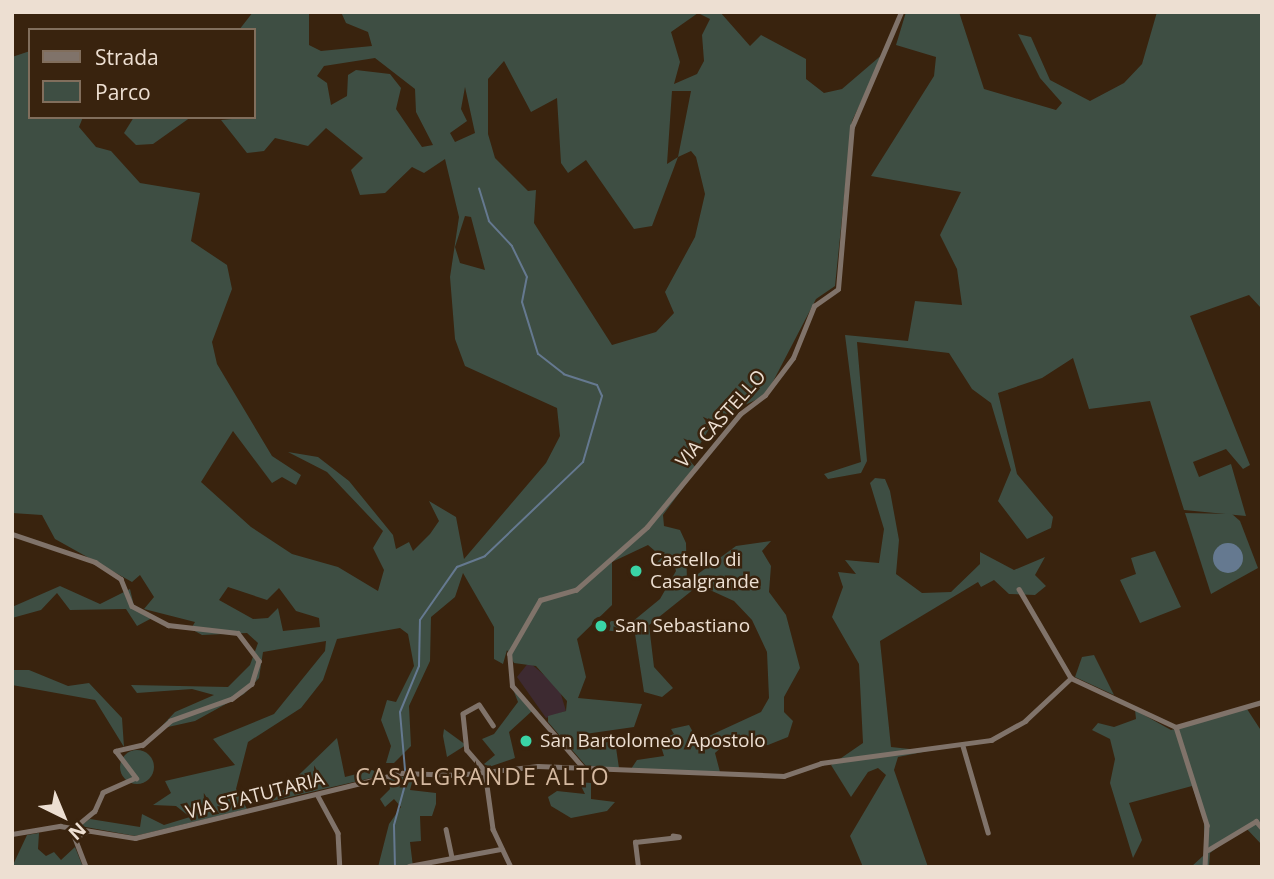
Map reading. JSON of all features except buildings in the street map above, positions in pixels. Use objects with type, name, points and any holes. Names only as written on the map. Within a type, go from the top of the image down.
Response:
[{"type":"street","name":"VIA CASTELLO","points":[[583,768],[509,682],[509,654],[540,600],[576,590],[647,527],[736,418],[765,396],[793,358],[814,306],[838,289],[852,127],[901,12]]},
{"type":"street","points":[[12,534],[95,562],[121,579],[132,607],[167,625],[239,633],[259,661],[254,680],[239,694],[171,721],[143,745],[116,751],[136,778],[103,793],[95,811],[76,827],[12,834]]},
{"type":"street","points":[[1019,589],[1070,678],[1176,727],[1262,702]]},
{"type":"street","name":"VIA STATUTARIA","points":[[76,827],[86,832],[135,838],[406,773],[583,768],[784,776],[893,750],[963,746],[1017,727],[1070,678]]},
{"type":"street","points":[[493,726],[484,707],[463,714],[467,750],[485,771],[501,849],[511,867]]},
{"type":"street","points":[[1176,727],[1206,819],[1208,850],[1205,867]]},
{"type":"street","points":[[963,746],[988,832]]},
{"type":"street","points":[[318,796],[338,833],[340,867]]},
{"type":"street","points":[[1208,850],[1256,821],[1262,828]]},
{"type":"street","points":[[446,829],[452,857]]},
{"type":"street","points":[[86,832],[75,838],[86,867]]},
{"type":"street","points":[[638,867],[635,842],[673,836]]},
{"type":"street","points":[[409,866],[501,849]]},
{"type":"shaded area","points":[[529,662],[559,688],[566,711],[546,718],[517,677]]},
{"type":"green space","points":[[253,12],[309,12],[309,45],[321,51],[372,46],[368,32],[346,23],[341,12],[720,12],[750,46],[761,35],[806,59],[806,79],[824,93],[842,89],[884,53],[852,121],[835,286],[816,299],[766,395],[715,419],[690,461],[697,469],[663,515],[664,526],[680,530],[686,543],[687,582],[736,546],[771,541],[762,551],[771,566],[769,592],[786,615],[800,668],[784,697],[784,712],[793,721],[788,737],[768,745],[751,745],[749,739],[724,745],[715,753],[720,772],[631,769],[637,760],[664,756],[659,740],[674,734],[671,729],[689,725],[698,741],[761,712],[769,698],[767,652],[752,620],[734,601],[699,585],[649,625],[654,667],[673,688],[662,697],[644,692],[635,634],[604,630],[611,621],[632,622],[660,599],[676,571],[673,560],[653,567],[662,557],[648,545],[612,562],[612,605],[577,639],[586,677],[578,698],[642,704],[634,727],[585,734],[589,745],[615,741],[619,768],[586,766],[548,722],[548,716],[566,711],[567,701],[536,666],[514,663],[507,650],[503,664],[494,659],[494,627],[463,573],[455,597],[431,617],[430,661],[409,706],[411,746],[394,763],[386,763],[391,746],[381,720],[387,700],[396,702],[414,666],[408,634],[400,628],[337,639],[323,680],[301,708],[248,742],[236,789],[247,809],[135,836],[80,826],[90,819],[140,827],[142,814],[164,825],[190,817],[176,806],[153,805],[171,793],[165,781],[235,765],[213,739],[274,714],[325,651],[326,641],[263,652],[259,678],[244,694],[195,721],[159,729],[175,712],[214,695],[192,689],[137,693],[131,685],[228,687],[250,665],[258,643],[247,633],[202,635],[191,629],[195,622],[144,609],[154,597],[140,575],[132,582],[55,539],[42,515],[12,513],[12,57],[28,52],[28,119],[82,119],[79,127],[96,147],[111,151],[140,183],[200,193],[191,241],[227,265],[232,289],[212,342],[217,364],[272,456],[301,475],[296,485],[282,477],[272,483],[233,431],[201,482],[251,527],[292,554],[338,567],[378,591],[384,570],[373,548],[383,531],[327,472],[288,452],[318,457],[349,481],[393,535],[396,549],[409,542],[413,551],[439,521],[429,501],[456,517],[464,559],[546,463],[560,436],[557,408],[465,366],[455,339],[450,277],[459,217],[445,159],[424,173],[412,167],[385,193],[360,195],[351,170],[363,158],[326,128],[308,146],[275,138],[264,151],[247,153],[221,120],[256,119],[256,28],[241,28]],"holes":[[[698,13],[710,19],[702,35],[704,61],[697,74],[674,84],[680,62],[671,32]],[[375,58],[415,89],[416,112],[433,145],[422,147],[396,109],[401,88],[390,74],[356,70],[348,75],[347,96],[331,105],[327,83],[317,76],[324,66]],[[504,61],[531,112],[557,98],[561,163],[568,173],[586,160],[634,229],[652,226],[678,157],[691,151],[696,157],[705,194],[695,237],[665,292],[674,313],[656,332],[612,345],[534,223],[536,190],[528,191],[495,158],[488,134],[488,79]],[[465,87],[475,133],[455,142],[450,133],[467,121],[461,109]],[[672,91],[691,91],[678,157],[667,164]],[[465,216],[471,217],[485,270],[460,263],[455,247]],[[228,587],[267,600],[279,588],[296,611],[319,618],[320,627],[283,631],[278,608],[268,618],[253,619],[219,600]]]},
{"type":"green space","points":[[906,12],[959,12],[984,89],[1056,110],[1062,103],[1040,78],[1018,34],[1031,37],[1050,80],[1090,101],[1124,83],[1142,64],[1157,12],[1262,12],[1262,325],[1261,308],[1249,295],[1190,316],[1250,465],[1243,469],[1226,449],[1193,462],[1199,477],[1231,464],[1246,516],[1184,510],[1150,401],[1089,409],[1073,358],[1042,378],[998,393],[1017,474],[1053,517],[1051,528],[1027,539],[998,501],[1011,470],[991,403],[972,389],[949,353],[857,342],[867,461],[861,473],[828,479],[824,474],[861,462],[845,335],[908,341],[915,301],[962,305],[957,269],[940,235],[961,192],[871,176],[934,76],[936,57],[896,45]]},
{"type":"green space","points":[[133,119],[188,119],[153,144],[136,145],[124,133]]},
{"type":"green space","points":[[875,478],[885,479],[890,491],[899,540],[896,574],[922,593],[951,592],[980,564],[980,552],[1014,570],[1045,557],[1035,575],[1046,586],[1035,595],[1009,594],[994,580],[981,587],[978,582],[880,641],[891,747],[928,751],[898,757],[894,770],[928,867],[863,867],[850,836],[886,775],[878,768],[868,772],[851,797],[831,765],[863,743],[859,664],[832,617],[843,587],[838,572],[856,574],[845,560],[879,563],[884,529],[870,483]]},
{"type":"green space","points":[[1185,513],[1232,514],[1240,521],[1258,568],[1211,594]]},
{"type":"green space","points":[[1155,551],[1181,607],[1140,623],[1120,580],[1136,574],[1131,558]]},
{"type":"green space","points":[[60,586],[100,604],[130,589],[134,606],[152,618],[137,626],[126,609],[70,610],[57,593],[41,610],[12,618],[12,607]]},
{"type":"green space","points":[[1094,655],[1114,695],[1075,677],[1082,657]]},
{"type":"green space","points":[[12,670],[29,670],[68,686],[89,683],[122,718],[124,747],[95,700],[12,685]]},
{"type":"green space","points":[[511,684],[532,711],[509,732],[515,758],[489,767],[484,764],[495,755],[482,739],[494,734],[518,702]]},
{"type":"green space","points":[[1247,709],[1262,732],[1262,845],[1245,827],[1210,853],[1209,867],[1191,867],[1204,855],[1204,820],[1192,786],[1129,803],[1142,840],[1133,858],[1110,783],[1115,759],[1110,739],[1092,730],[1098,723],[1114,727],[1136,719],[1135,710],[1171,730]]},
{"type":"green space","points":[[444,729],[466,745],[447,757],[443,736]]},
{"type":"green space","points":[[337,738],[345,777],[372,770],[384,775],[272,801]]},
{"type":"green space","points":[[137,750],[149,755],[154,767],[149,779],[137,784],[125,779],[120,767],[125,755]]},
{"type":"green space","points":[[414,775],[410,790],[436,793],[436,804],[432,816],[420,816],[421,841],[410,842],[413,867],[378,867],[389,824],[401,807],[394,799],[385,807],[380,799],[390,789],[388,779]]},
{"type":"green space","points":[[579,782],[591,783],[591,799],[615,802],[607,811],[571,818],[551,806],[548,797],[557,791],[585,794]]},
{"type":"green space","points":[[39,833],[38,849],[46,856],[54,852],[61,860],[75,847],[83,867],[12,867],[27,835]]},
{"type":"water","points":[[1228,543],[1239,547],[1243,558],[1239,569],[1228,573],[1217,569],[1213,558],[1217,547]]},
{"type":"waterway","points":[[395,867],[394,825],[406,781],[400,712],[419,666],[420,620],[457,567],[485,556],[583,462],[602,396],[597,385],[564,374],[538,354],[522,302],[527,277],[512,246],[489,221],[479,189]]},
{"type":"place","name":"Castello di Casalgrande","points":[[636,571]]},
{"type":"place","name":"San Sebastiano","points":[[601,626]]},
{"type":"place","name":"San Bartolomeo Apostolo","points":[[526,741]]},
{"type":"district","name":"CASALGRANDE ALTO","points":[[483,776]]}]
